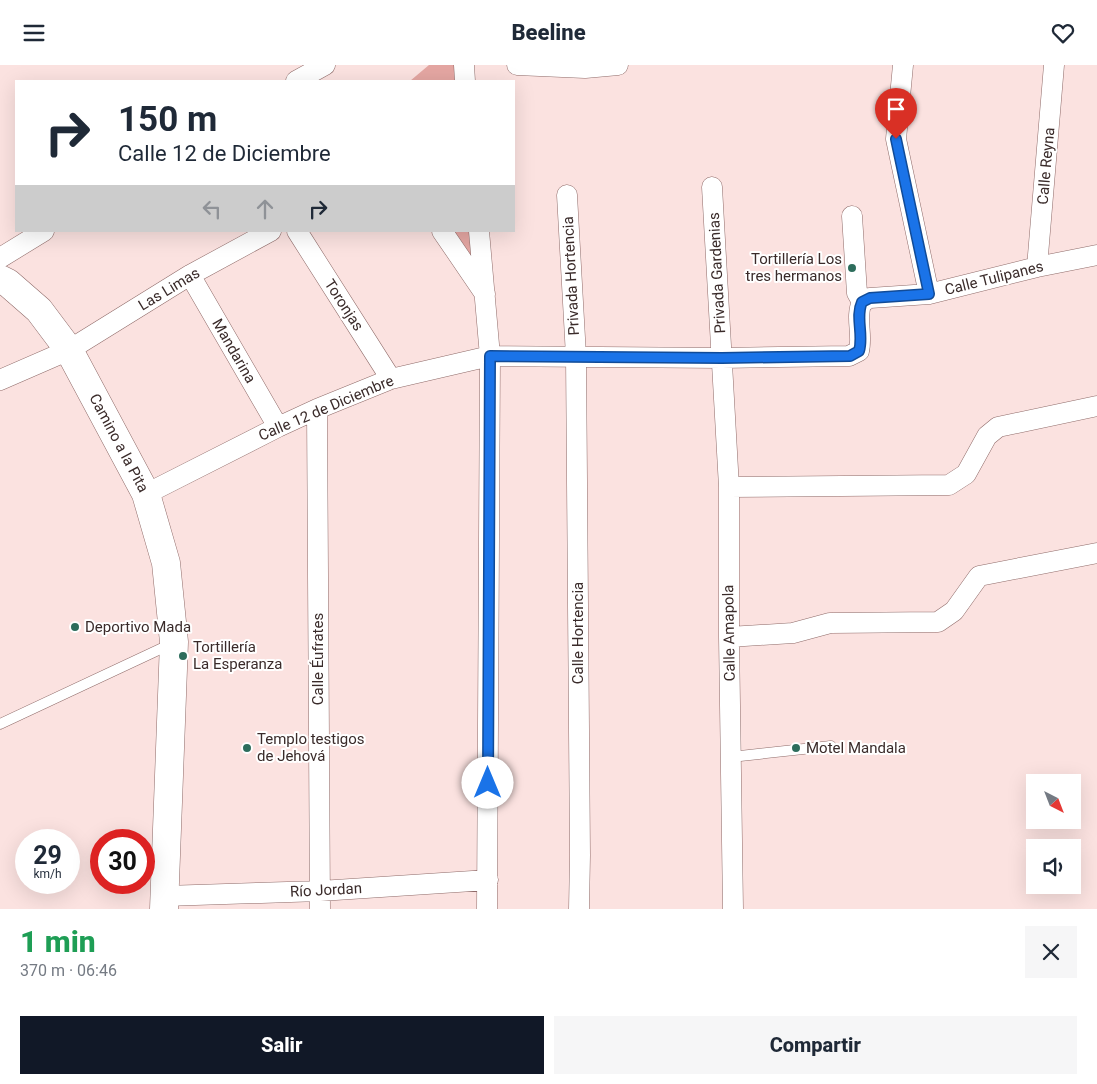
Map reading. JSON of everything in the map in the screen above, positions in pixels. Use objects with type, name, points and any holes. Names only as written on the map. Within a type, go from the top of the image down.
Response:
[{"type":"street","points":[[298,80],[325,65]]},
{"type":"street","points":[[464,65],[466,80]]},
{"type":"street","points":[[516,65],[585,68],[618,65]]},
{"type":"street","points":[[903,65],[896,139],[929,294]]},
{"type":"street","name":"Calle Reyna","points":[[1037,267],[1054,65]]},
{"type":"street","name":"Privada Gardenias","points":[[712,187],[722,358]]},
{"type":"street","name":"Privada Hortencia","points":[[567,195],[576,356]]},
{"type":"street","points":[[852,216],[858,293],[862,302]]},
{"type":"street","points":[[0,258],[42,232]]},
{"type":"street","name":"Las Limas","points":[[0,380],[69,350],[190,275],[269,232]]},
{"type":"street","name":"Toronjas","points":[[298,232],[392,379]]},
{"type":"street","points":[[443,232],[485,294]]},
{"type":"street","points":[[479,232],[490,356],[487,909]]},
{"type":"street","name":"Calle Tulipanes","points":[[862,302],[870,298],[929,294],[1037,267],[1097,255]]},
{"type":"street","name":"Mandarina","points":[[190,275],[278,427]]},
{"type":"street","name":"Camino a la Pita","points":[[0,279],[8,283],[39,310],[69,350],[146,494],[166,563],[174,642],[164,902]]},
{"type":"street","name":"Calle 12 de Diciembre","points":[[146,494],[317,409],[392,379],[490,356],[722,358],[850,356],[859,351],[861,343],[859,307],[862,302]]},
{"type":"street","name":"Calle Hortencia","points":[[576,356],[579,909]]},
{"type":"street","name":"Calle Amapola","points":[[722,358],[729,487],[728,637],[733,909]]},
{"type":"street","points":[[729,487],[949,485],[966,475],[987,436],[998,427],[1097,406]]},
{"type":"street","name":"Calle Éufrates","points":[[317,409],[320,900]]},
{"type":"street","points":[[728,637],[793,633],[830,623],[938,622],[954,611],[979,576],[1097,553]]},
{"type":"street","name":"Río Jordan","points":[[164,902],[320,900],[488,880]]},
{"type":"lane","points":[[0,725],[174,642]]},
{"type":"lane","points":[[731,757],[831,746]]},
{"type":"shaded area","points":[[429,65],[458,65],[459,80],[411,80]]},
{"type":"shaded area","points":[[455,232],[471,232],[474,260]]},
{"type":"place","name":"Tortillería Los tres hermanos","points":[[852,268]]},
{"type":"place","name":"Deportivo Mada","points":[[75,627]]},
{"type":"place","name":"Tortillería La Esperanza","points":[[183,656]]},
{"type":"place","name":"Templo testigos de Jehová","points":[[247,748]]},
{"type":"place","name":"Motel Mandala","points":[[796,748]]},
{"type":"route","points":[[488,783],[490,356],[722,358],[850,356],[859,351],[861,343],[859,307],[862,302],[870,298],[929,294],[896,139]]}]
